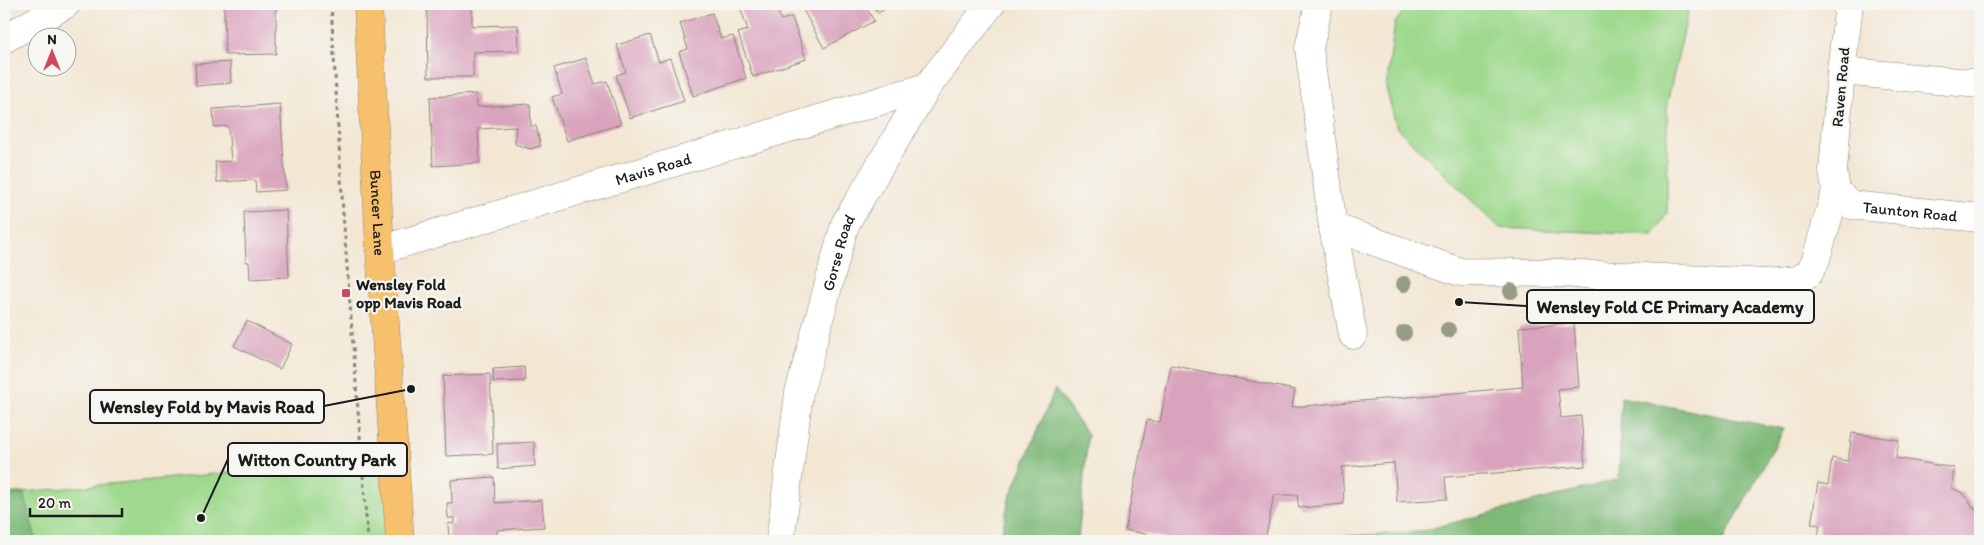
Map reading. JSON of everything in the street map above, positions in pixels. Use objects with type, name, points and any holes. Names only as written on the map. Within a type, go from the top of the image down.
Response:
[{"type":"main road","name":"Buncer Lane","points":[[368,4],[380,250],[400,541]]},
{"type":"street","points":[[4,39],[66,4]]},
{"type":"street","name":"Gorse Road","points":[[780,541],[799,393],[845,224],[927,86],[991,4]]},
{"type":"street","points":[[1319,4],[1309,48],[1333,227],[1353,335]]},
{"type":"street","name":"Raven Road","points":[[1333,227],[1460,272],[1557,273],[1767,283],[1798,280],[1808,273],[1815,262],[1834,181],[1840,71],[1849,4]]},
{"type":"street","points":[[1840,71],[1980,84]]},
{"type":"street","name":"Mavis Road","points":[[380,250],[927,86]]},
{"type":"street","name":"Taunton Road","points":[[1834,181],[1851,205],[1980,218]]},
{"type":"path","points":[[331,4],[343,214],[368,541]]},
{"type":"green space","points":[[1409,4],[1690,4],[1667,103],[1667,213],[1653,235],[1500,228],[1397,128],[1386,88],[1395,23]]},
{"type":"green space","points":[[1055,389],[1088,435],[1078,541],[1000,541],[1009,499]]},
{"type":"green space","points":[[1621,397],[1784,429],[1723,541],[1296,541],[1297,539],[1418,532],[1619,479]]},
{"type":"green space","points":[[395,457],[400,541],[4,541],[4,494]]},
{"type":"green space","points":[[24,494],[36,541],[4,541],[4,496]]},
{"type":"building","points":[[224,4],[276,4],[276,54],[225,55]]},
{"type":"building","points":[[427,4],[472,4],[472,26],[518,25],[519,51],[473,52],[473,77],[428,77]]},
{"type":"building","points":[[739,4],[776,4],[781,20],[792,17],[806,59],[753,77],[738,33],[748,30]]},
{"type":"building","points":[[810,4],[864,4],[874,21],[824,48],[802,8]]},
{"type":"building","points":[[873,4],[893,4],[878,13]]},
{"type":"building","points":[[712,13],[721,39],[733,36],[746,78],[693,96],[679,52],[688,49],[680,23]]},
{"type":"building","points":[[650,35],[659,62],[670,58],[684,101],[630,118],[616,75],[626,72],[617,45]]},
{"type":"building","points":[[586,58],[595,84],[607,81],[621,124],[567,141],[552,97],[562,94],[554,68]]},
{"type":"building","points":[[230,62],[231,83],[196,86],[195,64]]},
{"type":"building","points":[[476,94],[477,107],[530,104],[531,126],[536,126],[541,146],[530,149],[515,144],[516,127],[478,129],[480,163],[433,166],[430,97]]},
{"type":"building","points":[[280,104],[286,190],[256,192],[255,180],[217,182],[215,162],[231,161],[228,126],[214,127],[213,109]]},
{"type":"building","points":[[286,210],[289,277],[250,279],[249,262],[246,262],[244,212]]},
{"type":"building","points":[[247,321],[292,344],[280,369],[234,346]]},
{"type":"building","points":[[1574,323],[1579,387],[1558,389],[1561,418],[1581,416],[1585,466],[1445,477],[1447,499],[1397,502],[1394,463],[1342,467],[1344,504],[1299,508],[1297,495],[1274,495],[1265,541],[1164,541],[1165,538],[1125,530],[1147,420],[1160,422],[1171,365],[1295,390],[1292,407],[1523,387],[1519,327]]},
{"type":"building","points":[[524,367],[525,381],[493,382],[493,369]]},
{"type":"building","points":[[490,374],[493,454],[446,456],[443,376]]},
{"type":"building","points":[[1852,433],[1899,440],[1896,458],[1954,468],[1952,488],[1963,493],[1980,516],[1980,541],[1817,541],[1820,525],[1811,524],[1818,483],[1828,485],[1832,458],[1848,461]]},
{"type":"building","points":[[534,442],[535,466],[498,469],[497,444]]},
{"type":"building","points":[[494,477],[495,503],[542,500],[544,527],[497,530],[498,541],[455,541],[455,538],[449,538],[448,524],[454,523],[454,518],[448,518],[447,503],[452,503],[451,480]]},
{"type":"place","name":"Wensley Fold opp Mavis Road","points":[[346,293]]},
{"type":"place","name":"Wensley Fold CE Primary Academy","points":[[1459,302]]},
{"type":"place","name":"Wensley Fold by Mavis Road","points":[[411,389]]},
{"type":"place","name":"Witton Country Park","points":[[201,518]]}]
